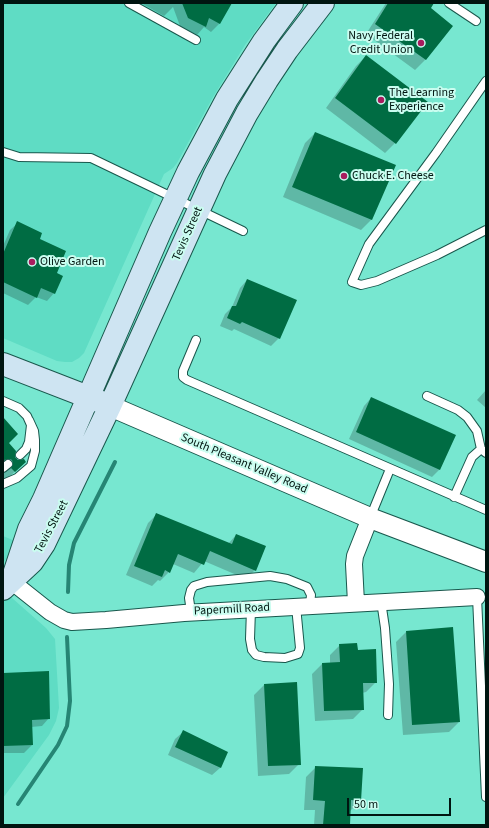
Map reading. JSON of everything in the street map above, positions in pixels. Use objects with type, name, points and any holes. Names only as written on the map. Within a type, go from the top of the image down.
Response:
[{"type":"main road","name":"Tevis Street","points":[[7,585],[29,529],[44,499],[88,396],[176,199],[210,129],[227,99],[264,41],[292,3]]},
{"type":"main road","name":"Tevis Street","points":[[7,585],[32,562],[44,544],[110,406],[215,174],[247,113],[283,56],[323,3]]},
{"type":"main road","name":"South Pleasant Valley Road","points":[[3,364],[88,396],[110,406]]},
{"type":"street","name":"South Pleasant Valley Road","points":[[110,406],[370,518],[486,562]]},
{"type":"street","points":[[356,603],[354,564],[370,518]]},
{"type":"street","name":"Papermill Road","points":[[7,585],[64,620],[72,622],[100,621],[191,612],[477,597]]},
{"type":"lane","points":[[129,3],[196,40]]},
{"type":"lane","points":[[450,3],[476,21]]},
{"type":"lane","points":[[486,81],[370,244],[352,282],[362,285],[377,281],[463,243],[486,230]]},
{"type":"lane","points":[[3,152],[24,158],[91,158],[198,211],[243,231]]},
{"type":"lane","points":[[196,340],[184,368],[183,375],[187,380],[486,510]]},
{"type":"lane","points":[[427,396],[458,410],[466,417],[477,431],[483,451],[472,457],[454,497]]},
{"type":"lane","points":[[3,401],[19,408],[29,420],[34,431],[35,440],[35,451],[31,466],[17,478],[3,484]]},
{"type":"lane","points":[[20,455],[29,442],[31,428],[29,420]]},
{"type":"lane","points":[[370,518],[390,469]]},
{"type":"lane","points":[[191,612],[190,595],[193,588],[200,583],[270,576],[307,587],[311,595],[303,606],[300,648],[298,654],[285,658],[256,655],[252,650],[250,639],[251,609]]},
{"type":"lane","points":[[477,597],[486,797]]},
{"type":"lane","points":[[381,601],[385,628],[389,684],[388,715]]},
{"type":"shaded area","points":[[3,3],[276,3],[245,45],[213,97],[177,163],[173,168],[164,174],[84,353],[72,362],[57,361],[3,338]]},
{"type":"shaded area","points":[[3,536],[15,541],[3,563]]},
{"type":"shaded area","points":[[3,590],[46,628],[55,639],[59,708],[56,721],[49,735],[3,798]]},
{"type":"building","points":[[182,3],[232,3],[220,24],[209,18],[206,27],[188,18]]},
{"type":"building","name":"Navy Federal Credit Union","points":[[388,3],[434,3],[431,8],[453,26],[426,60],[375,24]]},
{"type":"building","name":"The Learning Experience","points":[[366,55],[428,102],[396,144],[335,98]]},
{"type":"building","name":"Chuck E. Cheese","points":[[315,132],[396,165],[372,220],[292,187]]},
{"type":"building","name":"Olive Garden","points":[[17,221],[42,233],[40,239],[66,251],[57,273],[63,276],[55,294],[41,288],[37,298],[3,282],[3,254]]},
{"type":"building","points":[[247,279],[297,300],[280,339],[242,322],[240,324],[227,318],[232,306],[236,306]]},
{"type":"building","points":[[371,397],[456,435],[440,470],[356,432]]},
{"type":"building","points":[[3,417],[18,434],[9,443],[16,451],[15,457],[18,460],[24,459],[26,462],[15,472],[11,468],[13,464],[12,460],[3,459]]},
{"type":"building","points":[[156,513],[232,544],[236,534],[266,546],[256,571],[210,551],[204,565],[178,554],[170,573],[165,570],[162,577],[134,566]]},
{"type":"building","points":[[453,627],[460,722],[412,725],[406,631]]},
{"type":"building","points":[[357,643],[358,650],[376,649],[377,683],[363,683],[364,710],[324,711],[322,663],[340,662],[339,644]]},
{"type":"building","points":[[49,671],[50,719],[32,720],[33,745],[3,746],[3,673]]},
{"type":"building","points":[[297,682],[301,765],[268,766],[264,684]]},
{"type":"building","points":[[183,730],[228,752],[221,768],[175,747]]},
{"type":"building","points":[[315,766],[363,768],[361,801],[351,800],[350,825],[323,825],[325,801],[313,800]]},
{"type":"waterway","points":[[68,592],[69,565],[74,543],[115,462]]},
{"type":"waterway","points":[[18,804],[58,745],[67,726],[70,701],[67,637]]},
{"type":"place","name":"Navy Federal Credit Union","points":[[421,43]]},
{"type":"place","name":"The Learning Experience","points":[[381,100]]},
{"type":"place","name":"Chuck E. Cheese","points":[[344,176]]},
{"type":"place","name":"Olive Garden","points":[[32,262]]}]
